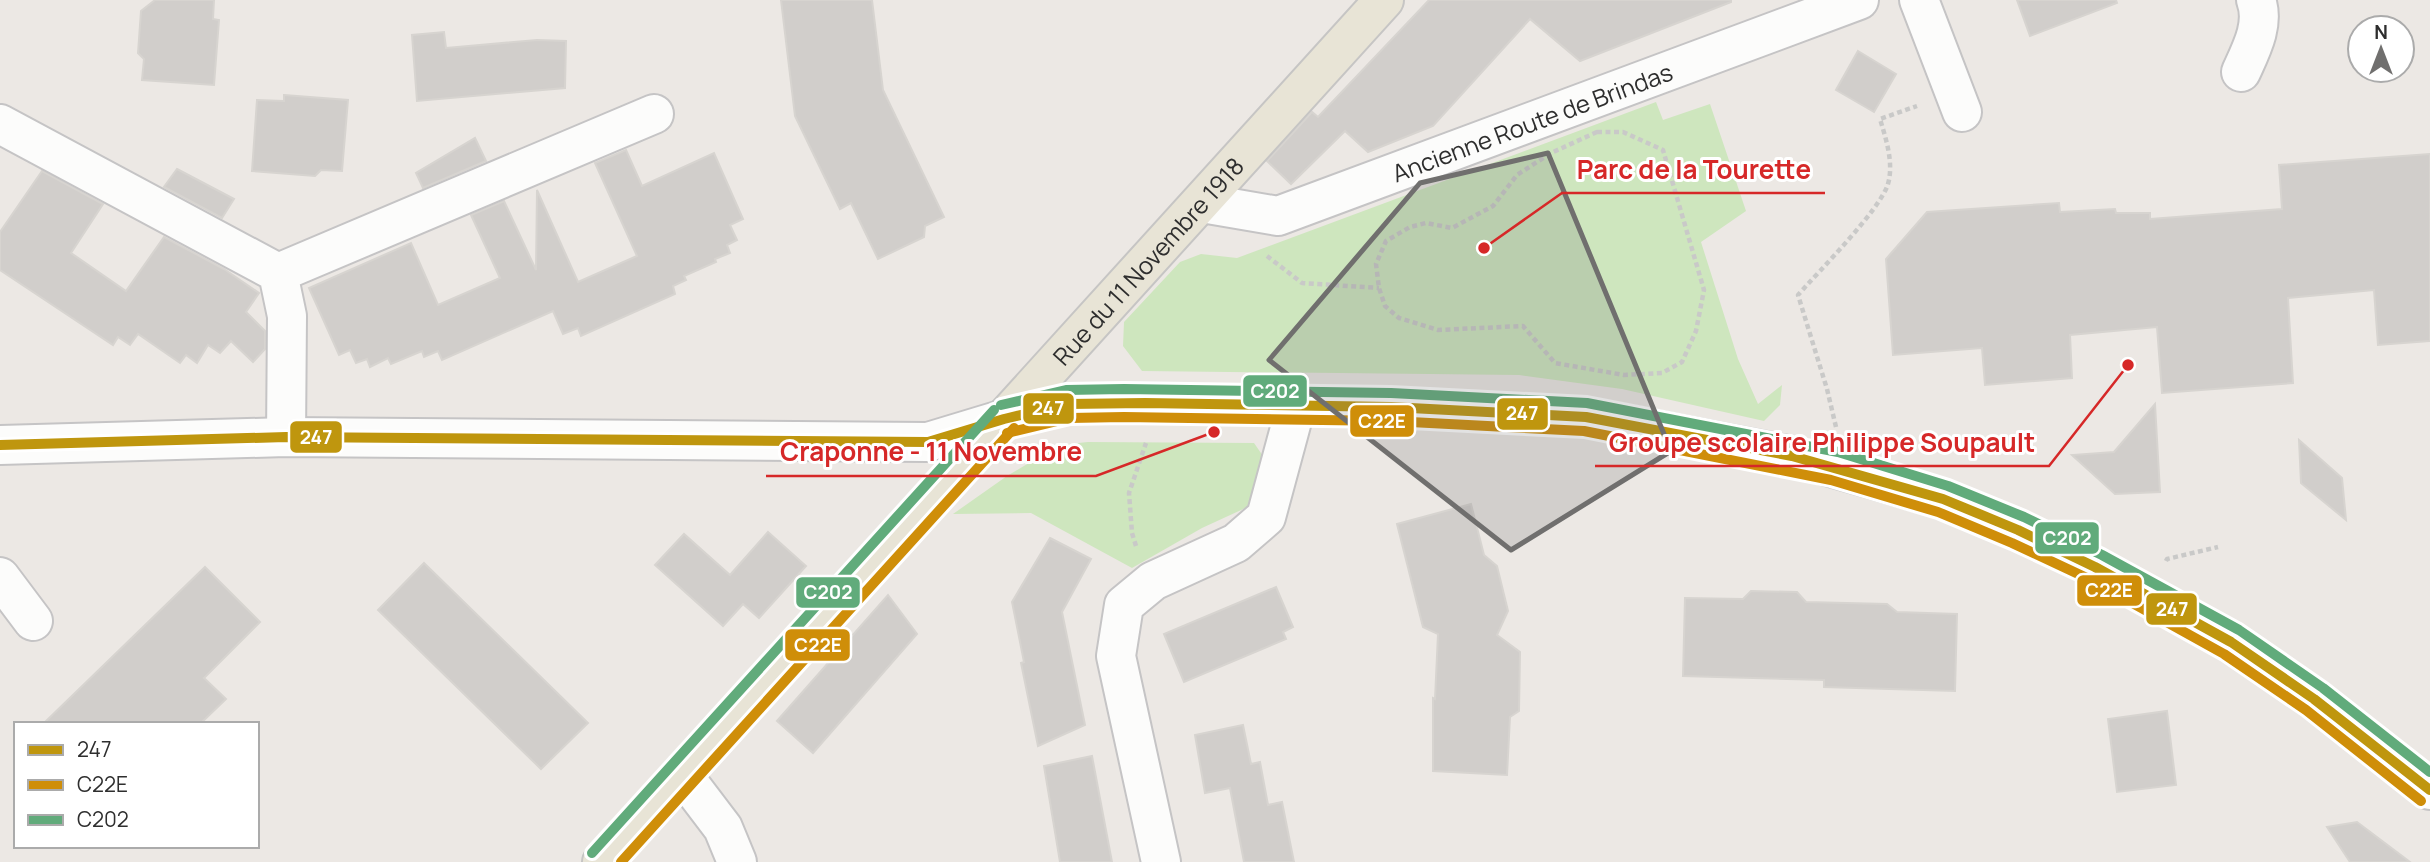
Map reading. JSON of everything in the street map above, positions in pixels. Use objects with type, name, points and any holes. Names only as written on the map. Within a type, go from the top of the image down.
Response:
[{"type":"main road","name":"Rue du 11 Novembre 1918","points":[[602,862],[1384,0]]},
{"type":"street","name":"Ancienne Route de Brindas","points":[[1202,203],[1278,216],[1860,0]]},
{"type":"street","points":[[1919,0],[1959,103]]},
{"type":"street","points":[[2241,72],[2256,38],[2259,8],[2256,0]]},
{"type":"street","points":[[278,273],[654,114]]},
{"type":"street","points":[[0,124],[278,273],[287,316],[286,437]]},
{"type":"street","points":[[0,445],[286,437],[929,442],[1004,419],[1068,404],[1391,407],[1586,418],[1779,453],[1835,466],[1943,499],[2018,530],[2095,567],[2231,642],[2314,699],[2430,790]]},
{"type":"street","points":[[1161,862],[1116,656],[1124,605],[1153,581],[1236,543],[1266,517],[1296,406]]},
{"type":"street","points":[[0,577],[33,621]]},
{"type":"street","points":[[682,774],[723,828],[737,862]]},
{"type":"path","points":[[1835,466],[1838,437],[1827,389],[1798,295],[1876,205],[1888,183],[1889,151],[1880,119],[1959,103]]},
{"type":"path","points":[[1597,132],[1623,132],[1663,150],[1704,290],[1696,331],[1682,362],[1662,373],[1624,375],[1555,363],[1522,327],[1438,330],[1399,318],[1385,306],[1379,288],[1376,264],[1386,242],[1410,227],[1426,223],[1452,228],[1493,206],[1517,175],[1551,153],[1597,132]]},
{"type":"path","points":[[1255,212],[1254,246],[1302,283],[1379,288]]},
{"type":"path","points":[[1145,403],[1146,442],[1129,493],[1132,533],[1141,563],[1153,581]]},
{"type":"highlighted area","points":[[1548,153],[1671,451],[1511,550],[1269,360],[1420,183]]},
{"type":"green space","points":[[1656,102],[1663,120],[1710,104],[1746,211],[1701,242],[1738,359],[1758,404],[1782,385],[1780,405],[1764,421],[1622,389],[1519,375],[1142,371],[1123,346],[1124,322],[1180,262],[1201,254],[1237,258]]},
{"type":"green space","points":[[1088,442],[1254,443],[1263,456],[1252,505],[1202,528],[1132,568],[1031,513],[953,514],[1007,476],[1059,445]]},
{"type":"building","points":[[155,0],[214,0],[213,19],[219,20],[214,85],[142,80],[144,59],[138,53],[141,11]]},
{"type":"building","points":[[781,0],[872,0],[883,90],[944,217],[925,226],[924,237],[878,259],[851,203],[840,209],[795,116]]},
{"type":"building","points":[[1429,0],[1731,2],[1580,61],[1530,19],[1433,126],[1368,152],[1345,131],[1291,184],[1267,161],[1312,112],[1318,117]]},
{"type":"building","points":[[2017,0],[2116,0],[2117,3],[2030,36]]},
{"type":"building","points":[[444,32],[446,48],[537,40],[566,41],[565,88],[417,101],[412,35]]},
{"type":"building","points":[[1858,51],[1896,74],[1874,112],[1836,90]]},
{"type":"building","points":[[284,95],[348,100],[342,171],[321,170],[315,176],[252,171],[257,100],[284,101]]},
{"type":"building","points":[[475,138],[486,161],[423,188],[416,173]]},
{"type":"building","points":[[626,150],[642,186],[714,153],[743,219],[730,225],[737,240],[727,245],[730,253],[684,276],[686,280],[673,286],[675,294],[581,336],[578,328],[563,334],[553,311],[442,360],[438,351],[424,357],[422,351],[391,364],[388,358],[370,367],[367,359],[356,363],[350,350],[339,355],[309,288],[411,243],[438,305],[500,278],[471,215],[504,201],[536,270],[537,190],[578,282],[637,256],[595,163]]},
{"type":"building","points":[[2430,154],[2430,341],[2378,345],[2374,290],[2288,298],[2293,383],[2162,393],[2157,327],[2070,335],[2072,378],[1985,385],[1982,348],[1893,355],[1886,259],[1927,212],[2059,203],[2060,212],[2115,209],[2116,213],[2150,213],[2150,219],[2282,209],[2279,165]]},
{"type":"building","points":[[177,169],[234,199],[222,218],[164,187]]},
{"type":"building","points":[[42,171],[103,204],[71,253],[126,291],[164,237],[224,269],[259,293],[246,312],[265,331],[265,349],[253,362],[231,341],[220,353],[208,345],[197,363],[186,355],[180,363],[138,334],[130,345],[118,337],[113,345],[0,270],[0,232]]},
{"type":"building","points":[[2155,404],[2160,492],[2115,494],[2072,455],[2114,452]]},
{"type":"building","points":[[2299,440],[2342,478],[2346,520],[2301,483]]},
{"type":"building","points":[[1471,504],[1484,555],[1497,566],[1508,611],[1497,635],[1520,652],[1519,711],[1510,717],[1507,775],[1433,771],[1433,698],[1435,699],[1438,634],[1423,627],[1397,524]]},
{"type":"building","points":[[768,532],[806,566],[759,618],[743,604],[723,626],[655,565],[684,534],[730,575]]},
{"type":"building","points":[[1050,538],[1091,559],[1062,612],[1085,725],[1038,746],[1012,602]]},
{"type":"building","points":[[424,563],[588,723],[541,769],[378,610]]},
{"type":"building","points":[[205,567],[260,622],[204,678],[226,699],[202,722],[45,722]]},
{"type":"building","points":[[1276,587],[1293,627],[1283,632],[1286,639],[1184,682],[1164,634]]},
{"type":"building","points":[[1751,591],[1797,592],[1806,602],[1887,604],[1897,612],[1957,614],[1955,691],[1824,687],[1824,680],[1683,676],[1685,598],[1743,599]]},
{"type":"building","points":[[888,595],[917,634],[813,753],[777,721]]},
{"type":"building","points":[[2167,711],[2176,785],[2117,792],[2108,719]]},
{"type":"building","points":[[1243,725],[1251,764],[1260,762],[1268,805],[1282,802],[1294,862],[1244,862],[1230,788],[1205,793],[1195,735]]},
{"type":"building","points":[[1092,756],[1112,862],[1060,862],[1044,766]]},
{"type":"building","points":[[2357,822],[2410,862],[2350,862],[2327,827]]},
{"type":"transit line","name":"C202","points":[[1001,405],[1066,390],[1124,389],[1391,393],[1587,403],[1838,452],[1948,486],[2024,517],[2102,555],[2239,630],[2323,688],[2430,772]]},
{"type":"transit line","name":"247","points":[[0,445],[286,437],[928,442],[1004,419],[1068,404],[1391,407],[1586,417],[1792,456],[1943,499],[2018,530],[2095,567],[2231,642],[2314,699],[2430,790]]},
{"type":"transit line","name":"C202","points":[[592,853],[994,410]]},
{"type":"transit line","name":"C22E","points":[[1007,433],[1070,418],[1124,417],[1391,421],[1584,431],[1831,480],[1938,512],[2089,579],[2224,654],[2306,710],[2421,801]]},
{"type":"transit line","name":"C22E","points":[[621,862],[1014,428]]},
{"type":"place","name":"Parc de la Tourette","points":[[1484,248]]},
{"type":"place","name":"Groupe scolaire Philippe Soupault","points":[[2128,365]]},
{"type":"place","name":"Craponne - 11 Novembre","points":[[1214,432]]}]
